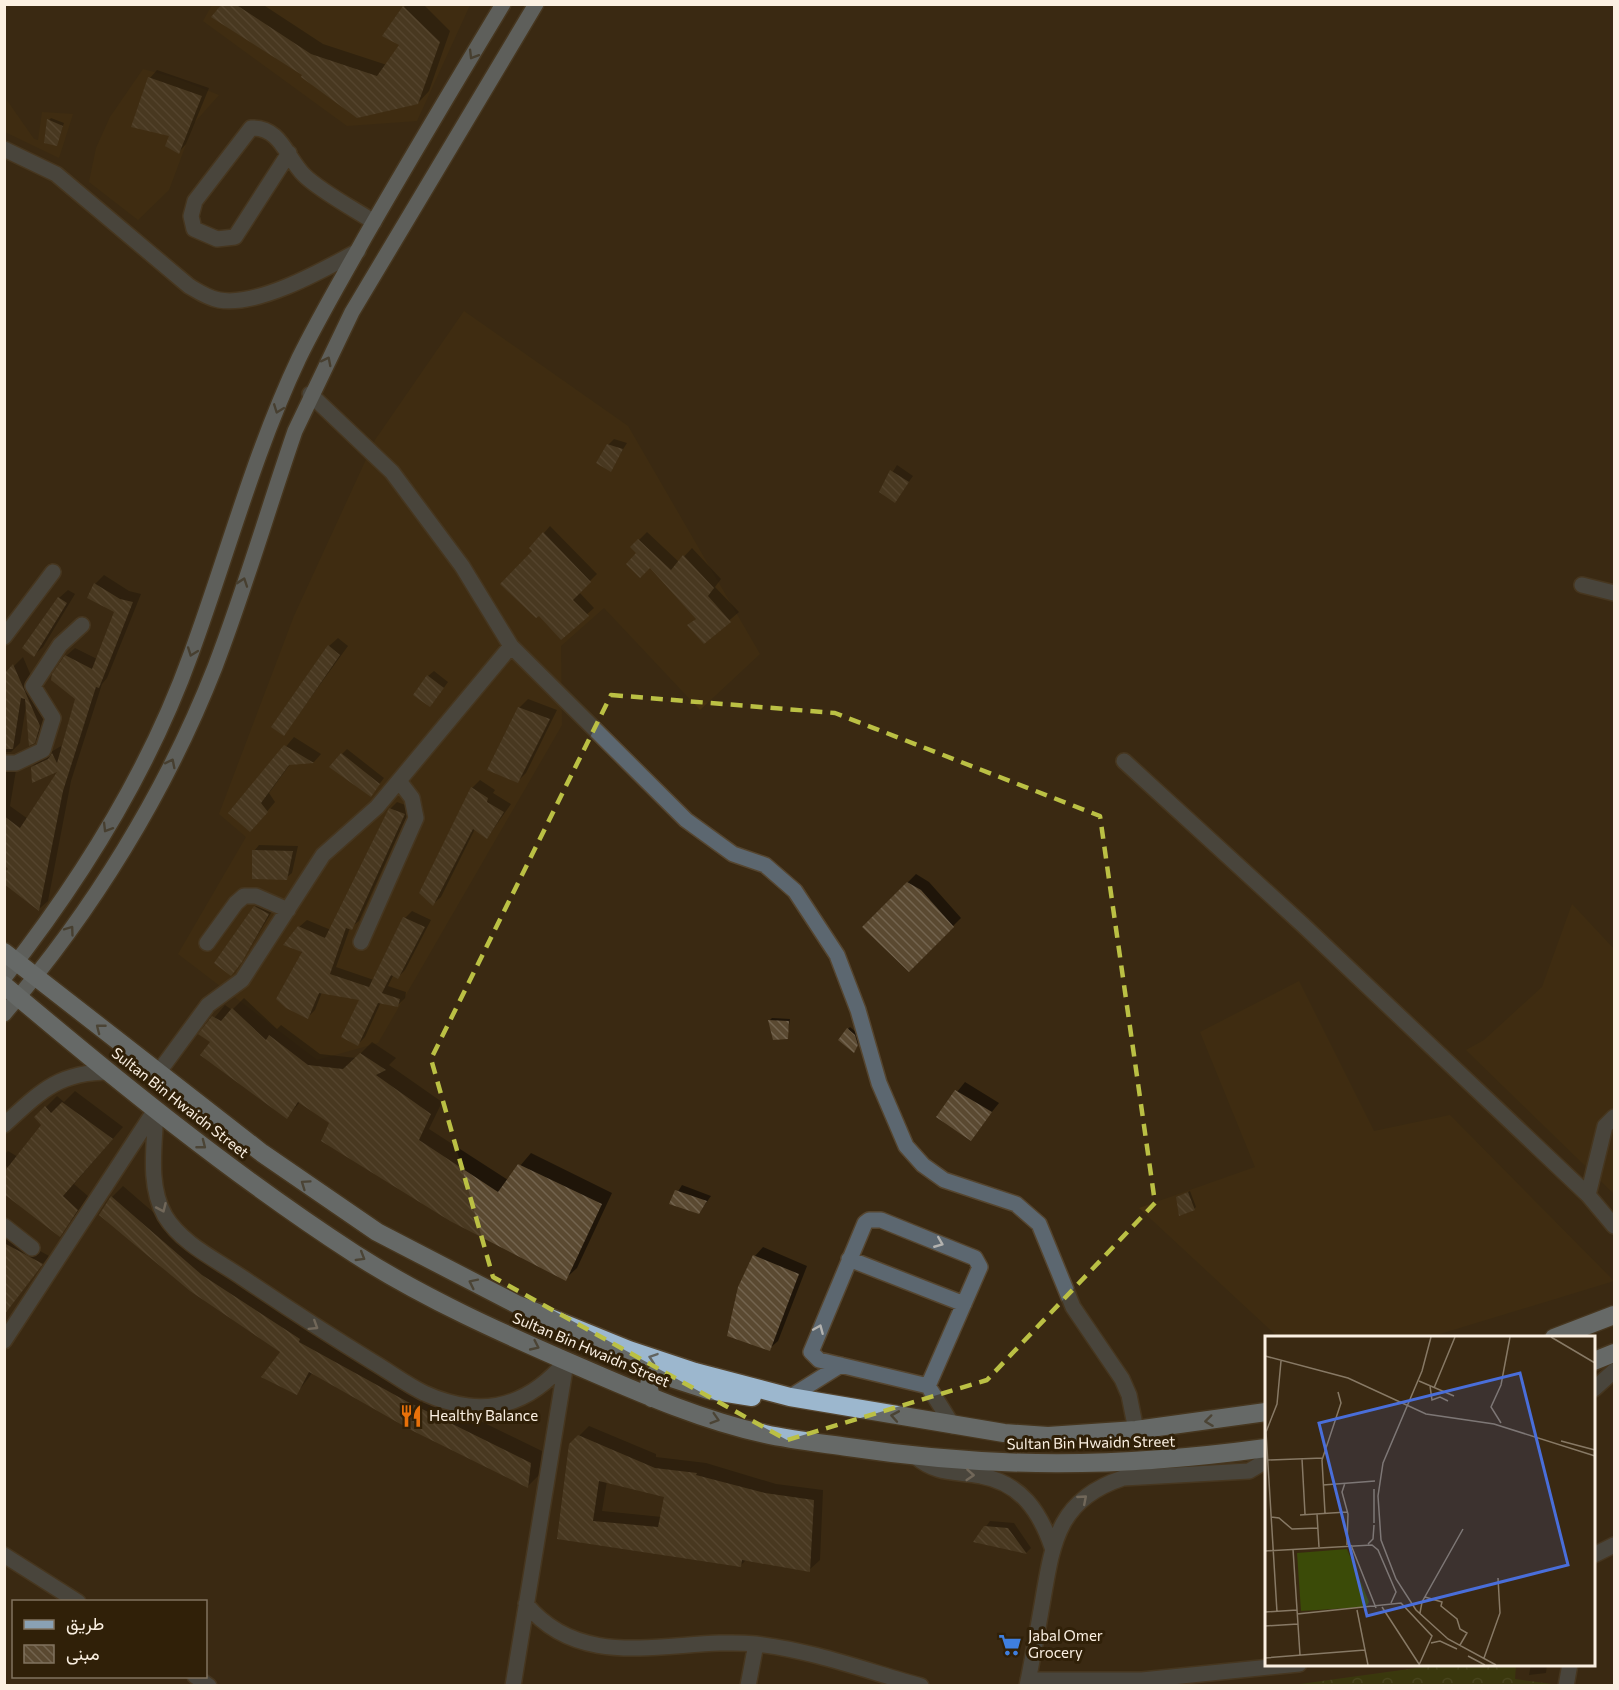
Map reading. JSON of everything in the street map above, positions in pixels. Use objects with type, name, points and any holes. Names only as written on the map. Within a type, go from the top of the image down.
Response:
[{"type":"highway","name":"Sultan Bin Hwaidn Street","points":[[11,957],[158,1073],[311,1188],[377,1232],[444,1269],[516,1304],[629,1350],[695,1372],[790,1397],[953,1426],[1048,1436],[1136,1430],[1265,1412]]},
{"type":"highway","name":"Sultan Bin Hwaidn Street","points":[[4,985],[208,1150],[356,1254],[426,1294],[566,1361],[652,1398],[764,1434],[916,1457],[990,1464],[1072,1465],[1189,1459],[1265,1448]]},
{"type":"highway","points":[[1559,1336],[1613,1314]]},
{"type":"highway","points":[[1595,1360],[1614,1353]]},
{"type":"highway","points":[[652,1398],[648,1390],[649,1381],[654,1375],[662,1375],[708,1390],[740,1396],[767,1399],[790,1397]]},
{"type":"main road","points":[[4,978],[11,957],[69,891],[150,749],[190,657],[230,542],[299,359],[357,251],[503,4]]},
{"type":"main road","points":[[4,1014],[36,977],[87,906],[136,829],[174,757],[215,667],[295,431],[310,394],[352,312],[536,4]]},
{"type":"street","points":[[289,153],[234,237],[217,239],[194,229],[191,216],[195,201],[251,128],[263,128],[289,153],[304,175],[374,222]]},
{"type":"street","points":[[4,149],[56,174],[189,286],[209,297],[235,300],[250,298],[324,269],[357,251]]},
{"type":"street","points":[[310,394],[392,472],[462,566],[511,646],[686,820],[733,854],[765,865],[795,891],[837,955],[858,1010],[879,1083],[906,1146],[923,1166],[944,1180],[1016,1204],[1038,1224],[1073,1307],[1122,1379],[1129,1395],[1136,1430]]},
{"type":"street","points":[[4,637],[53,572]]},
{"type":"street","points":[[1582,585],[1614,593]]},
{"type":"street","points":[[4,764],[16,763],[43,750],[53,718],[33,686],[60,645],[82,625]]},
{"type":"street","points":[[158,1073],[208,1005],[242,980],[323,855],[377,807],[511,646]]},
{"type":"street","points":[[1124,760],[1303,925],[1588,1196],[1614,1226]]},
{"type":"street","points":[[361,942],[416,818],[412,798],[399,781]]},
{"type":"street","points":[[207,943],[236,903],[244,896],[256,896],[288,910]]},
{"type":"street","points":[[4,1125],[54,1082],[79,1073],[109,1072]]},
{"type":"street","points":[[4,1341],[156,1109]]},
{"type":"street","points":[[156,1109],[153,1176],[160,1205],[167,1218],[187,1240],[308,1323],[423,1392],[467,1406],[490,1407],[513,1402],[533,1392],[551,1378],[566,1361]]},
{"type":"street","points":[[1588,1196],[1605,1125],[1614,1117]]},
{"type":"street","points":[[928,1386],[980,1267],[975,1258],[881,1220],[869,1220],[865,1223],[812,1347],[814,1356],[819,1360],[928,1386],[953,1426]]},
{"type":"street","points":[[4,1226],[32,1248]]},
{"type":"street","points":[[849,1259],[963,1304]]},
{"type":"street","points":[[513,1686],[566,1361]]},
{"type":"street","points":[[790,1397],[841,1365]]},
{"type":"street","points":[[1595,1387],[1614,1371]]},
{"type":"street","points":[[916,1457],[941,1472],[981,1476],[1002,1482],[1020,1492],[1044,1523],[1052,1547]]},
{"type":"street","points":[[1265,1462],[1249,1471],[1123,1478],[1107,1483],[1078,1503],[1067,1516],[1052,1547],[1028,1683],[1142,1680],[1289,1666]]},
{"type":"street","points":[[1595,1554],[1614,1545]]},
{"type":"street","points":[[4,1555],[75,1600]]},
{"type":"street","points":[[526,1604],[541,1621],[559,1634],[590,1644],[652,1649],[714,1643],[756,1644],[802,1653],[921,1686]]},
{"type":"street","points":[[748,1686],[756,1644]]},
{"type":"street","points":[[1566,1686],[1570,1666]]},
{"type":"highlighted area","points":[[611,695],[835,713],[1100,816],[1155,1203],[987,1380],[787,1440],[493,1277],[431,1059]]},
{"type":"shaded area","points":[[212,5],[470,5],[417,121],[347,126],[203,21]]},
{"type":"shaded area","points":[[143,69],[176,78],[219,95],[194,123],[169,190],[138,220],[89,182],[96,148],[110,117]]},
{"type":"shaded area","points":[[4,96],[34,139],[38,140],[42,112],[73,114],[59,158],[5,132]]},
{"type":"shaded area","points":[[464,311],[628,426],[760,654],[700,710],[604,608],[561,646],[562,725],[378,1043],[317,1060],[178,954],[246,837],[219,814],[294,616],[375,440]]},
{"type":"shaded area","points":[[1572,904],[1614,949],[1614,1194],[1466,1050],[1484,1040],[1542,987]]},
{"type":"shaded area","points":[[1299,981],[1374,1131],[1450,1115],[1614,1281],[1433,1336],[1277,1336],[1139,1208],[1255,1167],[1200,1032]]},
{"type":"green space","points":[[1431,1666],[1516,1666],[1515,1679],[1552,1684],[1293,1685]]},
{"type":"building","points":[[222,4],[235,4],[311,54],[377,76],[399,45],[382,36],[403,6],[440,42],[418,104],[357,118],[301,77],[302,75],[211,17]]},
{"type":"building","points":[[148,77],[202,96],[179,154],[165,146],[169,136],[131,127]]},
{"type":"building","points":[[47,119],[63,126],[57,146],[44,143]]},
{"type":"building","points":[[607,444],[623,449],[611,472],[596,463]]},
{"type":"building","points":[[890,470],[909,482],[895,503],[879,492]]},
{"type":"building","points":[[543,532],[591,582],[573,600],[589,616],[561,640],[539,616],[536,618],[500,584],[532,551],[529,548]]},
{"type":"building","points":[[638,539],[671,570],[683,555],[714,588],[708,596],[731,622],[704,644],[687,625],[696,619],[650,568],[640,578],[626,564],[636,553],[630,547]]},
{"type":"building","points":[[94,583],[120,599],[133,602],[99,688],[96,687],[63,791],[39,911],[4,884],[4,873],[8,869],[4,864],[4,816],[20,828],[57,772],[32,783],[31,767],[48,759],[52,753],[57,763],[75,699],[51,680],[52,674],[65,655],[92,669],[114,612],[87,598]]},
{"type":"building","points":[[58,597],[67,603],[34,657],[22,648]]},
{"type":"building","points":[[328,645],[340,655],[284,736],[271,727]]},
{"type":"building","points":[[13,664],[40,726],[35,743],[29,746],[25,699],[21,698],[13,749],[4,749],[4,674]]},
{"type":"building","points":[[427,675],[444,688],[430,707],[413,695]]},
{"type":"building","points":[[518,707],[550,719],[518,783],[487,770]]},
{"type":"building","points":[[284,745],[314,763],[289,765],[261,803],[268,812],[250,832],[228,813]]},
{"type":"building","points":[[341,753],[380,784],[371,797],[329,767]]},
{"type":"building","points":[[471,787],[488,798],[487,802],[504,812],[487,839],[473,829],[433,906],[419,893]]},
{"type":"building","points":[[389,808],[405,814],[352,930],[346,928],[330,974],[369,987],[403,917],[425,927],[398,979],[391,975],[382,993],[400,999],[398,1007],[378,1003],[358,1046],[341,1037],[359,1000],[319,993],[308,1019],[286,1008],[276,999],[302,952],[283,945],[298,926],[325,938]]},
{"type":"building","points":[[252,850],[293,851],[287,880],[252,879]]},
{"type":"building","points":[[907,882],[921,890],[954,927],[909,972],[862,927]]},
{"type":"building","points":[[254,906],[269,914],[242,962],[231,976],[214,963]]},
{"type":"building","points":[[232,1008],[266,1040],[269,1035],[308,1065],[343,1069],[360,1053],[386,1070],[376,1075],[431,1114],[419,1140],[498,1192],[518,1164],[602,1204],[566,1281],[450,1221],[321,1141],[329,1123],[298,1102],[287,1119],[200,1055],[210,1042],[198,1034],[212,1016],[221,1021]]},
{"type":"building","points":[[768,1020],[789,1021],[788,1039],[773,1040]]},
{"type":"building","points":[[847,1028],[855,1035],[858,1045],[854,1053],[838,1040]]},
{"type":"building","points":[[955,1090],[992,1112],[971,1141],[936,1117]]},
{"type":"building","points":[[62,1102],[113,1139],[63,1196],[78,1210],[60,1237],[4,1194],[4,1172],[41,1125],[34,1117],[45,1106],[51,1113]]},
{"type":"building","points":[[675,1190],[707,1201],[699,1214],[669,1204]]},
{"type":"building","points":[[1188,1192],[1195,1210],[1179,1216],[1176,1197]]},
{"type":"building","points":[[111,1196],[202,1275],[300,1339],[299,1342],[406,1401],[531,1463],[528,1488],[411,1430],[309,1372],[297,1395],[261,1377],[280,1352],[190,1291],[99,1215]]},
{"type":"building","points":[[4,1243],[43,1264],[4,1315]]},
{"type":"building","points":[[753,1255],[799,1274],[770,1351],[727,1336],[738,1287]]},
{"type":"building","points":[[578,1435],[655,1468],[697,1473],[696,1475],[765,1493],[814,1500],[810,1572],[742,1560],[741,1567],[557,1539],[569,1444]],"holes":[[[599,1481],[664,1497],[658,1527],[593,1521]]]},
{"type":"building","points":[[984,1526],[1008,1528],[1027,1554],[973,1542]]},
{"type":"place","name":"Healthy Balance","points":[[411,1416]]},
{"type":"place","name":"Jabal Omer Grocery","points":[[1010,1645]]}]
